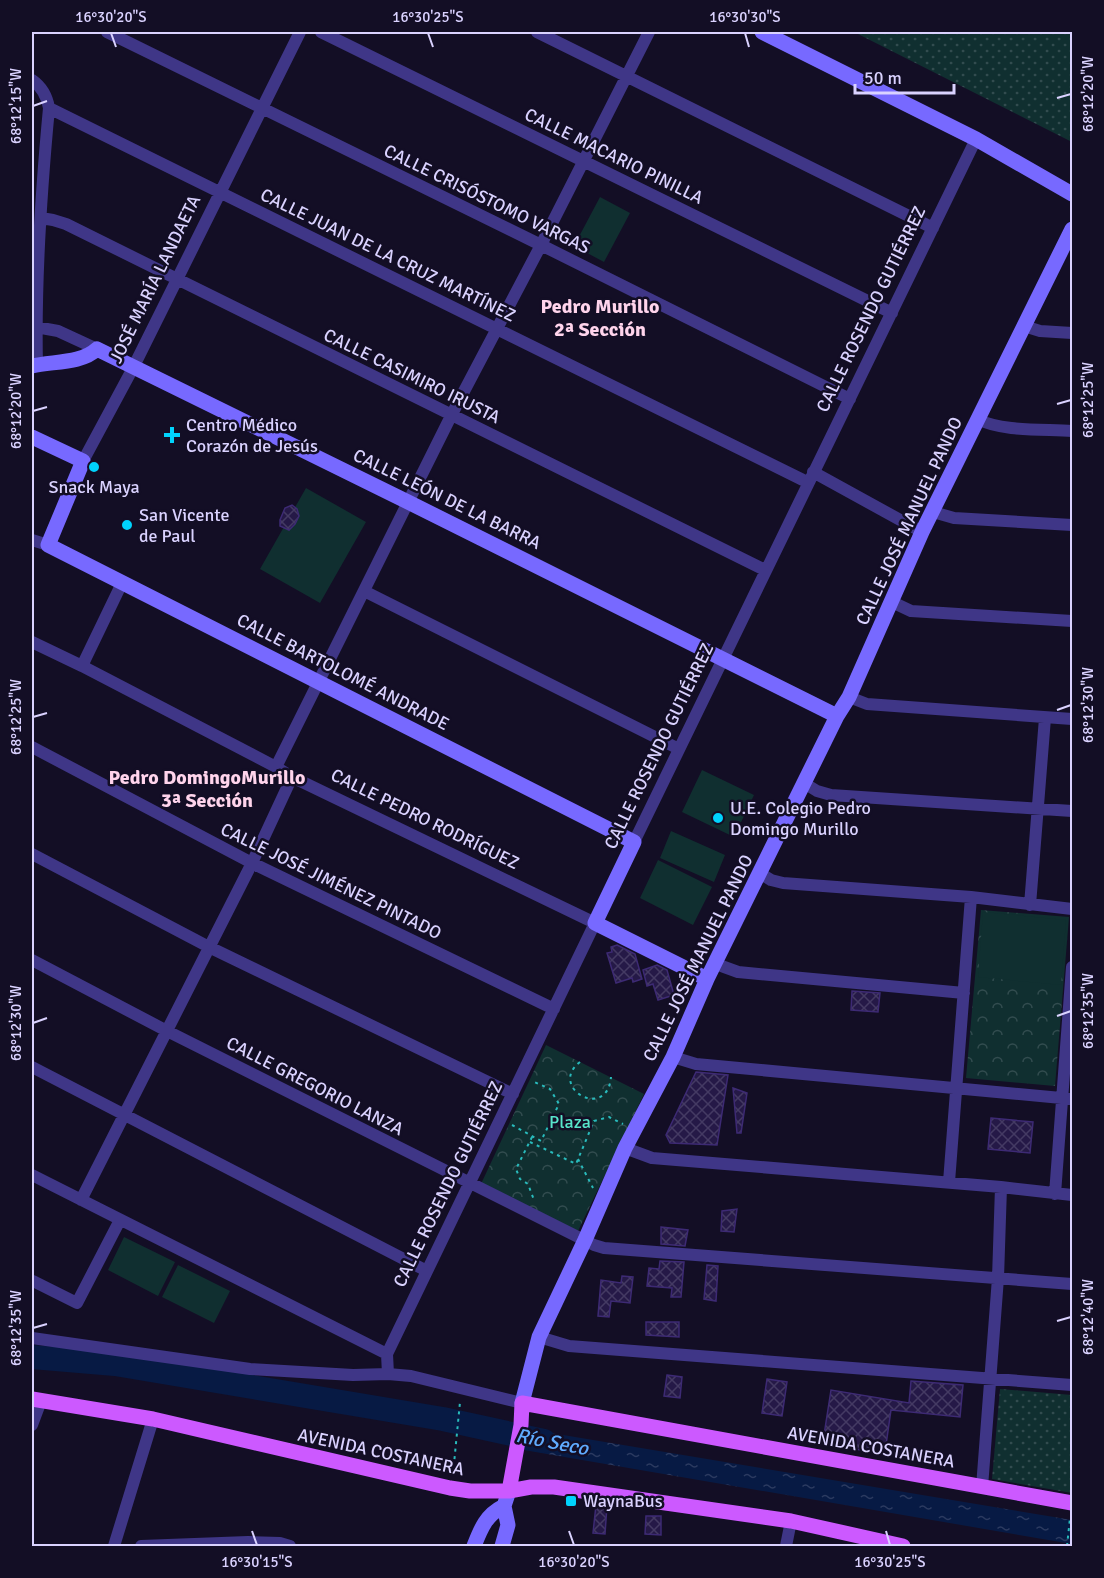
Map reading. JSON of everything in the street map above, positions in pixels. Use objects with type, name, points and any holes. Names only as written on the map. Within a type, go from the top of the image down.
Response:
[{"type":"main road","name":"AVENIDA COSTANERA","points":[[36,1400],[153,1419],[452,1489],[507,1499],[531,1487],[555,1487],[791,1521],[903,1546]]},
{"type":"main road","name":"CALLE JOSÉ MANUEL PANDO","points":[[507,1499],[521,1425],[522,1403]]},
{"type":"main road","name":"AVENIDA COSTANERA","points":[[522,1403],[982,1487],[1072,1508]]},
{"type":"street","name":"CALLE CRISÓSTOMO VARGAS","points":[[107,32],[850,399]]},
{"type":"street","name":"JOSÉ MARÍA LANDAETA","points":[[48,545],[83,461],[133,368],[175,279],[300,32]]},
{"type":"street","name":"CALLE MACARIO PINILLA","points":[[321,32],[891,313]]},
{"type":"street","points":[[537,32],[933,228]]},
{"type":"street","points":[[276,767],[408,502],[649,32]]},
{"type":"street","points":[[762,32],[976,139],[1072,194]]},
{"type":"street","points":[[35,82],[47,97],[49,108],[37,178],[41,218],[35,273],[34,366],[79,358],[92,354],[97,349]]},
{"type":"street","name":"CALLE JUAN DE LA CRUZ MARTÍNEZ","points":[[49,108],[497,329],[922,532]]},
{"type":"street","name":"CALLE ROSENDO GUTIÉRREZ","points":[[388,1374],[387,1354],[810,477],[976,139]]},
{"type":"street","name":"CALLE CASIMIRO IRUSTA","points":[[41,218],[66,224],[765,570]]},
{"type":"street","name":"CALLE JOSÉ MANUEL PANDO","points":[[522,1403],[539,1337],[625,1148],[673,1057],[707,980],[837,716],[849,697],[922,532],[1072,229]]},
{"type":"street","points":[[1024,326],[1040,331],[1072,333]]},
{"type":"street","name":"CALLE LEÓN DE LA BARRA","points":[[36,327],[58,331],[97,349],[837,716]]},
{"type":"street","points":[[977,419],[987,424],[1000,426],[1072,431]]},
{"type":"street","points":[[32,437],[83,461]]},
{"type":"street","points":[[933,512],[954,518],[1072,525]]},
{"type":"street","name":"CALLE BARTOLOMÉ ANDRADE","points":[[32,540],[48,545],[634,842]]},
{"type":"street","points":[[82,666],[122,583]]},
{"type":"street","points":[[364,591],[679,749]]},
{"type":"street","points":[[892,602],[911,611],[1072,621]]},
{"type":"street","name":"CALLE PEDRO RODRÍGUEZ","points":[[32,642],[292,777],[596,923],[707,980]]},
{"type":"street","points":[[849,697],[867,704],[1072,719]]},
{"type":"street","points":[[1030,905],[1045,718]]},
{"type":"street","name":"CALLE JOSÉ JIMÉNEZ PINTADO","points":[[32,747],[252,863],[554,1009]]},
{"type":"street","points":[[81,1200],[252,863],[292,777]]},
{"type":"street","points":[[804,783],[817,791],[831,795],[1072,811]]},
{"type":"street","points":[[32,854],[209,947],[513,1094]]},
{"type":"street","points":[[761,874],[783,883],[971,897],[1072,909]]},
{"type":"street","points":[[949,1182],[971,897]]},
{"type":"street","name":"CALLE GREGORIO LANZA","points":[[32,960],[166,1031],[604,1248],[1072,1284]]},
{"type":"street","points":[[716,964],[738,972],[964,993]]},
{"type":"street","points":[[1055,1194],[1068,1098],[1072,967]]},
{"type":"street","points":[[673,1057],[696,1064],[1068,1098]]},
{"type":"street","points":[[32,1067],[427,1271]]},
{"type":"street","points":[[625,1148],[652,1158],[949,1182],[1072,1195]]},
{"type":"street","points":[[32,1175],[387,1354]]},
{"type":"street","points":[[982,1487],[998,1278],[1001,1187]]},
{"type":"street","points":[[33,1281],[77,1302],[120,1220]]},
{"type":"street","points":[[539,1337],[569,1346],[1072,1385]]},
{"type":"street","points":[[32,1338],[250,1369],[411,1376],[522,1403]]},
{"type":"street","points":[[32,1425],[36,1400]]},
{"type":"street","points":[[114,1546],[153,1419]]},
{"type":"street","points":[[474,1546],[486,1518],[507,1499]]},
{"type":"street","points":[[502,1546],[508,1525],[507,1499]]},
{"type":"street","points":[[786,1546],[791,1521]]},
{"type":"street","points":[[141,1546],[248,1542],[280,1543],[290,1546]]},
{"type":"path","points":[[580,1062],[572,1071],[571,1083],[573,1089],[583,1097],[590,1099],[603,1096],[611,1084],[611,1077]]},
{"type":"path","points":[[509,1123],[541,1141],[559,1104],[550,1089],[529,1080]]},
{"type":"path","points":[[530,1142],[576,1164],[594,1121],[609,1117],[628,1127]]},
{"type":"path","points":[[532,1136],[516,1169],[520,1179],[528,1184],[534,1202]]},
{"type":"path","points":[[578,1159],[596,1193]]},
{"type":"path","points":[[452,1489],[454,1447],[462,1389]]},
{"type":"path","points":[[1067,1546],[1072,1508]]},
{"type":"green space","points":[[854,32],[1072,32],[1072,142]]},
{"type":"green space","points":[[600,197],[630,213],[604,262],[574,246]]},
{"type":"green space","points":[[306,488],[366,522],[320,603],[260,569]]},
{"type":"green space","points":[[702,770],[754,795],[734,837],[682,812]]},
{"type":"green space","points":[[671,831],[725,855],[714,882],[660,858]]},
{"type":"green space","points":[[658,860],[712,887],[693,925],[640,898]]},
{"type":"green space","points":[[981,910],[1069,917],[1055,1086],[966,1078]]},
{"type":"green space","points":[[983,912],[1066,920],[1061,985],[978,977]]},
{"type":"green space","name":"Plaza","points":[[546,1045],[644,1094],[578,1231],[481,1184]]},
{"type":"green space","points":[[124,1237],[175,1262],[158,1296],[108,1270]]},
{"type":"green space","points":[[178,1265],[230,1291],[214,1323],[162,1297]]},
{"type":"green space","points":[[1000,1389],[1072,1395],[1072,1493],[992,1479]]},
{"type":"water","name":"Río Seco","points":[[527,1429],[1072,1520],[1072,1544],[524,1450]]},
{"type":"building","points":[[292,505],[297,509],[299,516],[289,530],[280,526],[280,520],[285,508]]},
{"type":"building","points":[[617,945],[635,954],[642,979],[633,982],[632,978],[616,983],[607,953],[612,952],[611,947]]},
{"type":"building","points":[[657,965],[667,970],[674,995],[658,1000],[653,984],[647,986],[643,970]]},
{"type":"building","points":[[852,991],[880,993],[878,1012],[851,1010]]},
{"type":"building","points":[[696,1072],[728,1075],[717,1145],[670,1143],[666,1135]]},
{"type":"building","points":[[733,1088],[747,1093],[741,1133],[737,1133]]},
{"type":"building","points":[[991,1118],[1033,1122],[1030,1153],[988,1149]]},
{"type":"building","points":[[737,1209],[734,1232],[721,1231],[722,1211]]},
{"type":"building","points":[[661,1227],[688,1230],[685,1246],[661,1244]]},
{"type":"building","points":[[660,1261],[684,1262],[681,1297],[671,1297],[672,1288],[647,1286],[649,1268],[659,1269]]},
{"type":"building","points":[[707,1265],[718,1266],[716,1301],[704,1299]]},
{"type":"building","points":[[622,1276],[633,1277],[630,1303],[611,1301],[609,1317],[598,1316],[601,1280],[621,1283]]},
{"type":"building","points":[[646,1322],[679,1322],[679,1337],[646,1335]]},
{"type":"building","points":[[667,1375],[682,1377],[680,1398],[664,1396]]},
{"type":"building","points":[[767,1379],[787,1382],[782,1416],[762,1413]]},
{"type":"building","points":[[911,1381],[963,1385],[960,1417],[891,1410],[886,1445],[873,1443],[872,1452],[832,1445],[833,1436],[824,1435],[831,1390],[909,1403]]},
{"type":"building","points":[[596,1505],[607,1506],[605,1534],[593,1533]]},
{"type":"building","points":[[646,1516],[661,1516],[661,1535],[645,1534]]},
{"type":"waterway","name":"Río Seco","points":[[32,1357],[115,1364],[443,1419],[544,1441]]},
{"type":"place","name":"Centro Médico Corazón de Jesús","points":[[172,435]]},
{"type":"place","name":"Snack Maya","points":[[94,467]]},
{"type":"place","name":"San Vicente de Paul","points":[[127,525]]},
{"type":"place","name":"U.E. Colegio Pedro Domingo Murillo","points":[[718,818]]},
{"type":"place","name":"WaynaBus","points":[[571,1501]]},
{"type":"district","name":"Pedro Murillo 2ª Sección","points":[[600,318]]},
{"type":"district","name":"Pedro DomingoMurillo 3ª Sección","points":[[207,788]]}]
